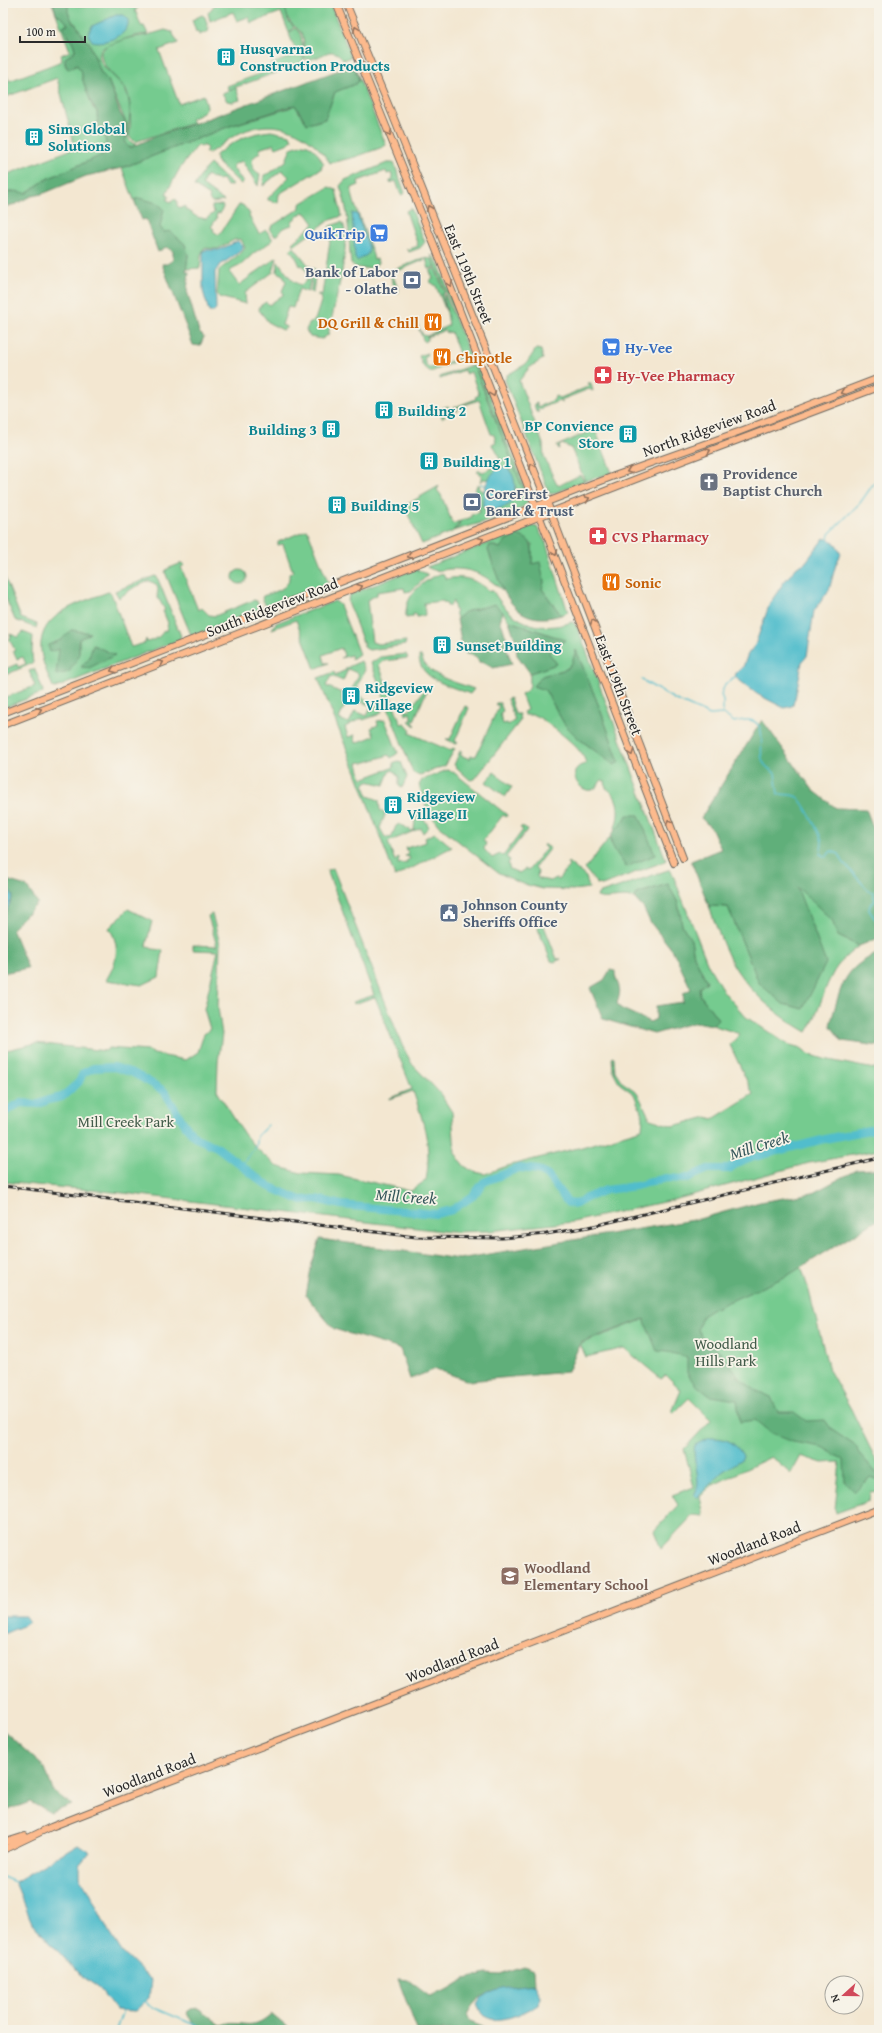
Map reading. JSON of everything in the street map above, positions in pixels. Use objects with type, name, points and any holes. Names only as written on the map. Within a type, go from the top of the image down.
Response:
[{"type":"main road","name":"East 119th Street","points":[[336,3],[435,247],[537,506],[674,863]]},
{"type":"main road","name":"East 119th Street","points":[[346,3],[366,56],[393,116],[547,502],[684,858]]},
{"type":"main road","name":"North Ridgeview Road","points":[[547,502],[879,378]]},
{"type":"main road","name":"North Ridgeview Road","points":[[551,513],[691,457],[879,387]]},
{"type":"main road","name":"South Ridgeview Road","points":[[3,713],[547,502]]},
{"type":"main road","name":"South Ridgeview Road","points":[[3,725],[551,513]]},
{"type":"main road","name":"Woodland Road","points":[[3,1843],[34,1834],[879,1509]]},
{"type":"main road","name":"Woodland Road","points":[[3,1850],[34,1834]]},
{"type":"green space","points":[[52,3],[58,15],[64,19],[68,25],[64,30],[74,45],[75,51],[65,61],[66,67],[72,68],[77,65],[82,70],[82,78],[93,108],[97,111],[98,128],[104,135],[106,142],[102,155],[47,179],[26,193],[9,192],[3,194],[3,176],[75,148],[57,78],[3,98],[3,66],[9,81],[62,61],[61,55],[70,51]]},
{"type":"green space","points":[[53,3],[68,3],[68,12],[73,23],[76,24],[85,40],[89,42],[101,73],[108,80],[120,113],[126,123],[127,132],[125,143],[130,148],[156,136],[193,124],[350,66],[355,69],[359,80],[356,84],[335,92],[325,119],[307,124],[295,105],[230,126],[122,168],[86,176],[42,194],[32,196],[16,204],[3,207],[3,194],[15,191],[26,193],[47,179],[102,155],[106,142],[104,135],[98,128],[97,111],[86,91],[82,71],[77,65],[68,69],[65,64],[65,58],[75,51],[74,45],[63,27],[64,25],[68,25],[56,13]]},
{"type":"green space","points":[[68,3],[85,7],[97,3],[141,3],[137,5],[138,8],[135,10],[141,26],[144,26],[148,34],[131,37],[104,47],[99,55],[102,64],[121,84],[128,97],[130,109],[128,138],[132,143],[136,144],[132,147],[128,147],[125,143],[127,125],[108,80],[101,73],[91,47],[69,16],[67,10]]},
{"type":"green space","points":[[216,3],[266,8],[282,7],[286,11],[288,21],[294,27],[289,33],[281,12],[251,23],[248,17],[237,21],[233,12],[210,21],[208,13]]},
{"type":"green space","points":[[287,3],[330,3],[351,57],[344,60],[334,52],[330,52],[316,58],[305,59],[303,37],[301,32],[288,18],[283,6]]},
{"type":"green space","points":[[202,15],[205,17],[209,31],[199,35],[198,31],[196,32],[192,20]]},
{"type":"green space","points":[[295,28],[300,34],[304,61],[273,74],[270,65],[297,54],[289,34]]},
{"type":"green space","points":[[165,30],[172,32],[178,43],[159,50],[179,104],[204,95],[207,107],[203,113],[191,119],[193,123],[135,142],[129,136],[130,113],[128,94],[107,68],[101,52],[106,46],[129,38]]},
{"type":"green space","points":[[354,65],[386,145],[383,147],[355,157],[330,163],[322,152],[302,135],[279,127],[266,126],[253,128],[240,133],[209,153],[205,152],[207,149],[204,145],[201,147],[198,145],[180,168],[166,194],[169,196],[167,200],[171,202],[173,199],[177,200],[177,206],[181,208],[185,206],[185,209],[197,217],[206,219],[215,212],[212,210],[212,206],[222,205],[223,207],[220,214],[218,213],[216,216],[217,218],[211,227],[214,229],[213,231],[219,235],[239,205],[243,205],[250,214],[249,216],[259,234],[266,230],[272,238],[272,241],[254,253],[241,265],[231,270],[230,273],[239,285],[277,257],[273,272],[245,293],[246,304],[219,297],[217,294],[219,270],[245,248],[241,239],[234,240],[218,249],[204,248],[201,255],[200,268],[186,269],[188,255],[163,232],[139,198],[134,200],[122,168],[230,126],[295,105],[303,119],[312,123],[325,119],[335,92],[354,84],[350,66]]},
{"type":"green space","points":[[271,70],[272,74],[228,90],[227,86]]},
{"type":"green space","points":[[236,88],[240,100],[233,102],[227,101],[222,93]]},
{"type":"green space","points":[[271,131],[290,135],[292,140],[289,143],[276,148],[274,144],[259,149],[260,152],[253,158],[252,163],[254,169],[260,174],[258,186],[242,161],[233,165],[233,168],[243,182],[241,184],[216,161],[216,155],[242,138]]},
{"type":"green space","points":[[303,144],[310,146],[315,151],[324,164],[321,166],[322,168],[279,194],[278,203],[268,200],[268,198],[289,177],[282,170],[263,186],[264,175],[270,173],[286,161],[291,148]]},
{"type":"green space","points":[[387,163],[394,163],[405,193],[401,195],[396,181],[390,183],[390,181],[393,180],[391,173],[387,174],[386,171],[358,181],[359,185],[352,188],[357,211],[374,260],[377,259],[378,263],[369,268],[357,267],[351,264],[346,206],[340,186],[345,180]]},
{"type":"green space","points":[[210,164],[233,185],[227,186],[223,179],[217,180],[206,175],[202,185],[224,201],[212,203],[209,199],[210,196],[194,186]]},
{"type":"green space","points":[[329,187],[336,190],[342,216],[328,221],[295,245],[292,243],[314,224],[307,214],[303,212],[292,221],[292,225],[283,228],[277,235],[274,235],[270,229],[272,226],[300,208],[300,204]]},
{"type":"green space","points":[[139,198],[157,203],[164,209],[160,227],[164,232],[170,231],[185,244],[188,255],[186,272],[189,272],[187,291],[199,332],[204,337],[200,346],[193,345],[162,264],[167,264],[173,260],[173,251],[166,247],[158,252],[146,219],[142,220],[134,200]]},
{"type":"green space","points":[[411,208],[425,242],[420,248],[409,252],[407,250],[418,246],[406,211]]},
{"type":"green space","points":[[342,222],[345,230],[344,259],[328,335],[322,339],[310,337],[306,330],[309,324],[315,320],[322,298],[318,296],[318,294],[322,295],[331,234],[327,233],[330,226]]},
{"type":"green space","points":[[294,247],[309,266],[316,270],[313,293],[310,292],[310,277],[302,265],[300,266],[296,257],[290,250]]},
{"type":"green space","points":[[431,255],[437,260],[469,347]]},
{"type":"green space","points":[[424,258],[432,259],[435,267],[429,269],[426,259],[393,273],[399,292],[396,293],[390,274],[391,271]]},
{"type":"green space","points":[[278,261],[288,275],[298,284],[301,285],[308,279],[310,281],[308,292],[299,289],[293,308],[288,307],[282,325],[287,327],[283,330],[269,323],[259,310],[260,306],[266,302],[269,305],[284,294],[282,291],[286,282],[283,275],[277,272]]},
{"type":"green space","points":[[435,268],[445,293],[442,294],[446,311],[436,286],[429,281],[433,279],[430,271]]},
{"type":"green space","points":[[445,294],[470,355],[431,372],[423,366],[419,356],[427,353],[424,360],[427,366],[431,368],[457,359],[460,356],[451,332],[447,333],[445,330],[427,337],[428,340],[424,342],[417,324],[423,335],[427,336],[449,325]]},
{"type":"green space","points":[[536,349],[541,350],[543,359],[529,368],[519,381],[543,444],[544,457],[556,483],[560,485],[580,475],[584,481],[552,494],[549,493],[505,380],[507,375],[526,364]]},
{"type":"green space","points":[[474,363],[479,366],[485,384],[484,387],[486,386],[497,413],[495,414],[498,415],[507,444],[509,445],[526,490],[524,491]]},
{"type":"green space","points":[[469,366],[474,366],[528,502],[523,507],[504,516],[453,531],[459,526],[460,521],[472,517],[471,515],[480,512],[474,493],[477,485],[480,485],[479,489],[484,491],[483,508],[489,511],[500,509],[509,504],[516,489],[510,470],[503,467],[496,471],[488,480],[484,479],[480,482],[482,475],[477,472],[479,470],[483,472],[497,466],[496,462],[500,460],[495,447],[493,447],[492,444],[496,442],[494,435],[491,434],[479,400],[464,405],[464,409],[461,410],[460,407],[457,409],[457,412],[455,409],[444,413],[445,417],[442,418],[439,409],[448,406],[450,409],[476,399],[475,397],[479,395],[471,372],[466,374],[464,370],[440,379],[440,377]]},
{"type":"green space","points":[[588,383],[591,383],[593,391],[589,389],[561,400],[563,403],[559,401],[537,410],[539,412],[536,412],[534,404],[537,403],[537,407],[554,400],[555,396],[560,398],[590,386]]},
{"type":"green space","points":[[595,429],[612,473],[585,481],[571,448],[562,444],[560,445],[559,449],[557,446]]},
{"type":"green space","points":[[439,486],[437,490],[441,495],[453,524],[459,521],[459,524],[452,532],[422,544],[404,506]]},
{"type":"green space","points":[[531,526],[537,527],[546,543],[568,612],[561,615],[542,589],[544,582],[540,563],[532,564],[532,544],[517,535],[506,540],[500,548],[495,546],[488,550],[503,591],[485,577],[473,572],[458,569],[436,571],[427,567]]},
{"type":"green space","points":[[306,530],[308,531],[328,582],[325,586],[270,607],[266,606],[262,598],[263,596],[277,591],[285,586],[289,579],[289,574],[293,572],[283,544],[278,545],[278,542]]},
{"type":"green space","points":[[517,535],[527,539],[530,542],[532,549],[532,564],[540,562],[544,582],[542,589],[561,615],[544,618],[530,616],[519,611],[504,591],[488,550],[490,545],[500,548],[506,540]]},
{"type":"green space","points":[[182,563],[185,565],[181,567],[198,610],[202,608],[209,615],[215,616],[254,600],[257,601],[259,608],[257,612],[195,636],[191,635],[165,572],[167,569]]},
{"type":"green space","points":[[415,569],[427,574],[427,576],[411,591],[405,592],[404,588],[377,592],[377,595],[367,600],[372,642],[378,644],[406,641],[405,645],[369,650],[365,648],[348,602],[349,595]]},
{"type":"green space","points":[[237,570],[243,570],[247,574],[247,580],[243,584],[237,584],[233,580],[233,574]]},
{"type":"green space","points":[[3,573],[21,618],[37,624],[36,628],[15,620],[3,592]]},
{"type":"green space","points":[[442,573],[446,579],[464,578],[475,581],[490,591],[493,591],[508,611],[526,623],[548,627],[572,622],[577,626],[666,860],[602,885],[597,884],[585,869],[610,837],[611,844],[622,825],[614,830],[618,813],[617,802],[611,792],[606,788],[605,781],[601,780],[596,788],[590,790],[584,789],[578,784],[575,778],[575,772],[578,767],[586,764],[580,751],[540,718],[534,715],[525,715],[523,712],[527,710],[521,694],[529,688],[530,673],[557,664],[549,653],[554,642],[561,644],[565,640],[509,621],[503,612],[484,608],[469,611],[457,619],[453,601],[450,606],[447,606],[446,602],[444,603],[443,601],[424,603],[425,615],[417,617],[416,614],[413,614],[413,617],[406,618],[406,610],[411,596],[421,585]],"holes":[[[576,650],[600,709],[619,762],[614,765],[578,738],[565,725],[545,690],[533,686],[542,676],[566,669],[572,663]]]},
{"type":"green space","points":[[155,576],[157,577],[181,636],[179,640],[55,688],[53,687],[45,669],[42,657],[41,643],[44,631],[51,621],[60,613],[83,601],[108,592],[111,593],[131,647],[145,643],[146,639],[147,642],[155,639],[161,635],[164,630],[166,631],[168,623],[163,611],[165,610],[157,596],[158,589],[156,584],[149,581],[133,588],[119,598],[115,591]],"holes":[[[71,630],[90,633],[79,639],[79,656],[57,674],[61,640]]]},
{"type":"green space","points":[[335,601],[340,605],[359,654],[352,659],[351,655],[341,658],[344,655],[341,648],[323,655],[325,663],[329,663],[315,669],[296,620],[272,629],[276,623]]},
{"type":"green space","points":[[495,604],[503,612],[500,621],[507,638],[506,647],[512,664],[493,668],[479,662],[475,656],[466,654],[462,646],[457,619],[465,612]]},
{"type":"green space","points":[[509,621],[565,640],[561,644],[554,642],[549,653],[557,664],[530,673],[517,655],[516,642]]},
{"type":"green space","points":[[71,630],[90,633],[79,639],[79,656],[69,672],[56,675],[59,649],[50,652],[48,645],[61,640]]},
{"type":"green space","points":[[23,632],[33,636],[33,663],[3,676],[3,670],[17,664],[18,667],[26,664],[23,657],[17,659],[13,651],[15,650],[9,639],[11,638],[10,634],[18,637]]},
{"type":"green space","points":[[93,645],[115,655],[89,668],[81,667],[89,658]]},
{"type":"green space","points":[[576,650],[600,709],[619,762],[614,765],[578,738],[565,725],[545,690],[533,686],[542,676],[567,669],[572,663]]},
{"type":"green space","points":[[406,654],[408,658],[384,661],[379,665],[401,724],[405,723],[411,730],[409,733],[451,751],[453,748],[455,749],[445,766],[420,775],[413,773],[371,663],[380,657]]},
{"type":"green space","points":[[419,656],[421,656],[429,669],[435,673],[451,681],[474,689],[470,694],[437,681],[424,671],[420,664]]},
{"type":"green space","points":[[361,661],[365,670],[358,684],[358,690],[352,689],[359,674],[348,669],[343,681],[331,676],[326,686],[342,693],[342,699],[346,703],[339,719],[349,723],[355,711],[367,716],[371,706],[355,699],[357,695],[360,694],[364,699],[379,704],[382,711],[380,714],[363,720],[362,718],[345,727],[348,737],[355,735],[354,737],[356,743],[374,736],[371,728],[378,725],[377,721],[385,720],[398,753],[391,758],[389,755],[363,763],[358,763],[362,779],[394,767],[393,763],[398,761],[401,762],[407,777],[402,788],[399,786],[399,777],[393,770],[389,772],[384,785],[367,781],[364,786],[368,796],[379,800],[380,810],[384,812],[385,815],[380,828],[385,837],[391,838],[396,826],[399,824],[412,831],[414,830],[415,819],[409,813],[410,810],[421,814],[429,827],[423,833],[421,828],[388,842],[395,861],[399,857],[398,864],[407,863],[406,861],[410,859],[409,857],[405,856],[408,854],[406,848],[426,842],[425,838],[435,833],[452,847],[395,877],[356,772],[318,678],[334,672],[335,675]]},
{"type":"green space","points":[[35,669],[43,691],[42,693],[3,708],[3,697],[4,698],[35,686],[29,671]]},
{"type":"green space","points":[[425,689],[427,690],[413,723],[416,725],[415,726],[409,721],[412,720],[410,713],[406,715],[405,710],[409,711]]},
{"type":"green space","points":[[510,698],[515,714],[519,714],[520,721],[475,779],[470,780],[454,765],[460,751],[462,752],[460,755],[470,759],[471,756],[476,756],[499,706],[495,704],[496,703],[500,703],[503,711],[500,713],[503,724],[507,723],[508,725],[515,720],[507,699]]},
{"type":"green space","points":[[465,706],[469,708],[455,741],[458,743],[456,744],[446,739],[450,739]]},
{"type":"green space","points":[[762,720],[813,790],[836,808],[866,809],[879,843],[879,938],[859,946],[838,936],[832,920],[797,887],[826,963],[803,1009],[783,1004],[759,983],[728,907],[709,906],[691,861],[721,849],[712,829],[701,818]]},
{"type":"green space","points":[[447,770],[452,771],[507,815],[506,817],[503,815],[483,841],[486,843],[484,849],[492,858],[500,854],[503,856],[523,830],[520,828],[522,826],[527,830],[506,857],[510,860],[508,864],[510,869],[519,873],[525,869],[528,871],[546,848],[543,846],[544,844],[550,848],[535,867],[538,871],[537,876],[539,879],[551,881],[556,878],[558,880],[569,866],[567,864],[568,862],[586,877],[589,888],[574,890],[543,889],[520,883],[497,872],[438,825],[427,809],[419,785],[422,780]]},
{"type":"green space","points":[[494,772],[512,787],[505,797],[486,782]]},
{"type":"green space","points":[[627,815],[639,815],[655,855],[626,867],[617,854],[611,839],[612,834]]},
{"type":"green space","name":"Mill Creek Park","points":[[333,868],[402,1045],[412,1064],[439,1092],[452,1112],[455,1153],[464,1166],[475,1172],[485,1174],[507,1166],[582,1147],[642,1129],[643,1117],[634,1094],[620,1084],[613,1071],[612,1058],[614,1057],[615,1071],[622,1082],[637,1092],[650,1119],[673,1126],[707,1117],[713,1119],[753,1094],[730,1045],[740,1034],[712,1025],[718,1019],[700,995],[699,988],[707,982],[694,956],[691,940],[682,925],[678,903],[668,884],[636,894],[634,898],[597,897],[598,894],[668,870],[671,870],[708,965],[724,992],[746,1017],[787,1044],[801,1048],[809,1054],[824,1059],[879,1070],[879,1150],[809,1163],[677,1199],[573,1222],[489,1231],[450,1232],[123,1193],[3,1182],[3,1051],[36,1043],[106,1051],[108,1048],[148,1051],[154,1054],[186,1060],[198,1052],[204,1034],[210,1029],[204,1009],[218,951],[193,950],[193,945],[217,946],[208,916],[212,914],[220,944],[218,1008],[222,1034],[218,1062],[217,1091],[244,1134],[255,1147],[276,1166],[301,1173],[339,1175],[411,1191],[426,1180],[428,1157],[426,1135],[413,1091],[390,1099],[412,1089],[375,997],[354,1004],[353,1002],[374,995],[327,870]]},
{"type":"green space","points":[[3,879],[26,886],[38,903],[12,929],[28,968],[3,973],[3,919],[13,896],[9,889],[3,888]]},
{"type":"green space","points":[[668,884],[678,903],[682,925],[691,940],[694,956],[707,982],[699,988],[700,995],[718,1019],[712,1025],[696,1022],[654,1034],[603,1019],[590,988],[604,980],[610,970],[615,971],[620,992],[617,1003],[620,1008],[650,1022],[656,1019],[656,1006],[683,1002],[684,993],[691,989],[673,951],[650,922],[644,909],[634,898],[636,894]]},
{"type":"green space","points":[[797,886],[832,920],[838,936],[859,946],[844,959],[834,971],[815,1018],[807,1032],[795,1025],[762,1000],[744,980],[726,951],[709,906],[728,907],[759,982]]},
{"type":"green space","points":[[128,909],[152,921],[146,946],[153,949],[163,950],[159,977],[142,985],[106,980],[113,967],[116,954],[115,941],[109,928]]},
{"type":"green space","points":[[546,923],[547,925],[544,926],[557,959],[561,959],[554,962],[551,961],[538,929],[540,924]]},
{"type":"green space","points":[[879,953],[879,1046],[842,1041],[830,1025],[840,990],[844,981],[857,966],[866,959]]},
{"type":"green space","points":[[856,1170],[879,1170],[879,1221],[876,1221],[787,1276],[715,1308],[702,1316],[698,1329],[704,1341],[712,1345],[727,1359],[738,1377],[755,1390],[771,1397],[778,1412],[794,1412],[806,1421],[825,1420],[832,1430],[857,1447],[858,1452],[879,1476],[879,1480],[870,1477],[855,1492],[845,1482],[844,1460],[822,1447],[793,1442],[771,1433],[755,1420],[740,1422],[737,1400],[710,1396],[694,1383],[687,1373],[687,1357],[657,1351],[644,1319],[580,1343],[568,1372],[468,1381],[436,1369],[410,1379],[400,1349],[334,1329],[306,1296],[312,1263],[320,1239],[459,1259],[699,1219],[760,1202],[813,1193]]},
{"type":"green space","name":"Woodland Hills Park","points":[[801,1266],[809,1291],[829,1370],[851,1409],[879,1466],[879,1476],[858,1452],[857,1447],[833,1431],[865,1483],[870,1477],[879,1480],[879,1491],[870,1492],[869,1501],[836,1513],[835,1509],[840,1462],[822,1463],[801,1456],[791,1474],[771,1457],[711,1486],[700,1497],[704,1516],[693,1515],[661,1549],[654,1531],[678,1505],[672,1495],[694,1487],[684,1449],[711,1420],[689,1398],[674,1413],[672,1412],[681,1390],[666,1375],[661,1379],[624,1348],[586,1357],[580,1344],[759,1275],[787,1276]]},
{"type":"green space","points":[[3,1730],[45,1768],[53,1791],[72,1805],[51,1813],[30,1802],[3,1812]]},
{"type":"green space","points":[[524,1967],[533,1971],[534,1984],[495,1990],[479,1999],[472,2006],[467,2015],[470,2022],[491,2030],[417,2030],[398,1979],[408,1980],[429,1996],[449,1989],[465,1979],[487,1974],[500,1975]]},
{"type":"green space","points":[[198,2008],[221,2025],[235,2023],[257,2023],[264,2020],[271,2014],[287,2027],[288,2030],[196,2030],[187,2012],[191,2009]]},
{"type":"water","points":[[116,15],[124,15],[128,20],[128,25],[125,30],[116,38],[103,42],[92,41],[88,34],[92,26]]},
{"type":"water","points":[[352,213],[357,214],[369,248],[368,254],[357,261],[355,258]]},
{"type":"water","points":[[238,241],[243,246],[242,250],[219,266],[215,272],[216,310],[214,312],[209,312],[203,291],[204,250],[219,250]]},
{"type":"water","points":[[503,467],[508,469],[514,478],[515,489],[512,501],[509,505],[488,512],[483,505],[487,482],[493,473]]},
{"type":"water","points":[[824,538],[834,542],[841,554],[836,564],[829,590],[814,611],[807,656],[802,662],[795,699],[792,706],[784,708],[757,694],[735,677],[736,673],[743,667],[748,654],[755,645],[770,603],[784,582],[797,567],[805,563]]},
{"type":"water","points":[[3,888],[9,889],[13,896],[3,919]]},
{"type":"water","points":[[709,1438],[729,1441],[737,1447],[743,1456],[741,1460],[722,1472],[697,1498],[694,1495],[698,1483],[694,1452],[695,1445]]},
{"type":"water","points":[[3,1616],[25,1616],[29,1622],[3,1634]]},
{"type":"water","points":[[78,1844],[90,1852],[79,1865],[79,1877],[88,1890],[108,1930],[122,1952],[151,1980],[149,1998],[135,2011],[116,2010],[100,1989],[78,1973],[32,1923],[15,1882]]},
{"type":"water","points":[[534,1984],[540,1996],[539,2004],[516,2015],[497,2020],[491,2019],[485,2015],[477,2005],[481,1998],[494,1990]]},
{"type":"waterway","points":[[828,540],[829,534],[860,503],[879,476]]},
{"type":"waterway","points":[[723,713],[723,700],[721,695],[725,684],[736,677]]},
{"type":"waterway","points":[[642,680],[674,699],[710,715],[723,714],[734,722],[742,720],[756,722],[762,736],[762,759],[765,765],[775,773],[778,794],[792,795],[800,800],[822,841],[820,854],[826,857],[831,851],[839,854],[843,862],[870,892],[873,892],[875,901],[870,905],[869,910],[875,919],[879,919]]},
{"type":"waterway","name":"Mill Creek","points":[[3,1113],[20,1103],[39,1104],[48,1100],[62,1097],[79,1082],[83,1073],[93,1068],[114,1067],[133,1073],[164,1091],[185,1125],[196,1138],[217,1147],[268,1186],[300,1200],[316,1199],[341,1205],[436,1214],[452,1210],[473,1196],[484,1182],[519,1168],[538,1170],[548,1176],[568,1203],[576,1204],[586,1198],[606,1190],[636,1186],[665,1178],[685,1179],[708,1169],[729,1169],[736,1164],[751,1158],[825,1139],[879,1128]]},
{"type":"waterway","points":[[241,1166],[255,1147],[257,1136],[268,1125]]},
{"type":"waterway","points":[[3,1877],[15,1882]]},
{"type":"waterway","points":[[145,2001],[152,2007],[207,2030]]},
{"type":"waterway","points":[[116,2030],[123,2010]]},
{"type":"railway","points":[[3,1186],[416,1237],[502,1238],[546,1234],[589,1227],[879,1158]]},
{"type":"place","name":"Husqvarna Construction Products","points":[[226,57]]},
{"type":"place","name":"Sims Global Solutions","points":[[34,137]]},
{"type":"place","name":"QuikTrip","points":[[379,233]]},
{"type":"place","name":"Bank of Labor - Olathe","points":[[412,280]]},
{"type":"place","name":"DQ Grill & Chill","points":[[433,322]]},
{"type":"place","name":"Hy-Vee","points":[[611,347]]},
{"type":"place","name":"Chipotle","points":[[442,357]]},
{"type":"place","name":"Hy-Vee Pharmacy","points":[[603,375]]},
{"type":"place","name":"Building 2","points":[[384,410]]},
{"type":"place","name":"Building 3","points":[[331,429]]},
{"type":"place","name":"BP Convience Store","points":[[628,434]]},
{"type":"place","name":"Building 1","points":[[429,461]]},
{"type":"place","name":"Providence Baptist Church","points":[[709,482]]},
{"type":"place","name":"CoreFirst Bank & Trust","points":[[472,502]]},
{"type":"place","name":"Building 5","points":[[337,505]]},
{"type":"place","name":"CVS Pharmacy","points":[[598,536]]},
{"type":"place","name":"Sonic","points":[[611,582]]},
{"type":"place","name":"Sunset Building","points":[[442,645]]},
{"type":"place","name":"Ridgeview Village","points":[[351,696]]},
{"type":"place","name":"Ridgeview Village II","points":[[393,805]]},
{"type":"place","name":"Johnson County Sheriffs Office","points":[[449,913]]},
{"type":"place","name":"Woodland Elementary School","points":[[510,1576]]}]
